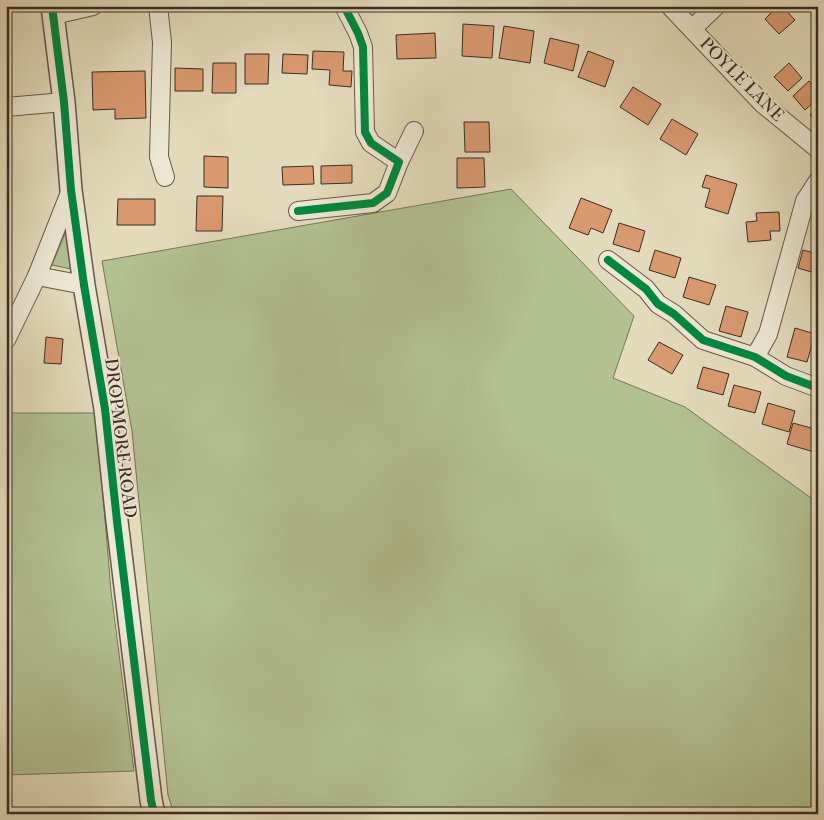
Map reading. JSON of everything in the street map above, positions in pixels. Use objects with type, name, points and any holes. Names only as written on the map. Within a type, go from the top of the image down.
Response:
[{"type":"street","points":[[53,11],[93,6]]},
{"type":"street","points":[[158,6],[162,42],[159,157],[165,176]]},
{"type":"street","points":[[344,6],[363,47],[365,132],[371,143],[399,162]]},
{"type":"street","name":"POYLE LANE","points":[[670,6],[763,104],[818,149]]},
{"type":"street","points":[[692,29],[716,6]]},
{"type":"street","name":"DROPMORE ROAD","points":[[53,11],[64,102],[71,190],[84,285],[105,409],[120,550],[154,814]]},
{"type":"street","points":[[6,107],[64,102]]},
{"type":"street","points":[[298,211],[373,203],[387,193],[414,131]]},
{"type":"street","points":[[755,357],[768,334],[805,200],[818,181]]},
{"type":"street","points":[[6,340],[37,276],[71,190]]},
{"type":"street","points":[[608,260],[646,289],[658,304],[674,314],[703,340],[755,357],[786,376],[818,388]]},
{"type":"street","points":[[37,276],[84,285]]},
{"type":"green space","points":[[511,189],[634,316],[613,378],[685,407],[818,503],[818,814],[174,814],[168,795],[132,431],[102,261]]},
{"type":"green space","points":[[66,231],[71,269],[52,265]]},
{"type":"green space","points":[[6,413],[96,413],[111,591],[134,771],[6,775]]},
{"type":"building","points":[[778,6],[782,6],[795,20],[779,34],[765,19]]},
{"type":"building","points":[[789,6],[801,6],[794,12]]},
{"type":"building","points":[[463,24],[494,26],[492,58],[462,56]]},
{"type":"building","points":[[504,26],[534,31],[530,63],[499,58]]},
{"type":"building","points":[[435,33],[436,58],[397,59],[396,35]]},
{"type":"building","points":[[550,38],[579,45],[573,71],[544,63]]},
{"type":"building","points":[[313,51],[344,52],[343,71],[352,71],[351,87],[329,85],[330,70],[312,69]]},
{"type":"building","points":[[588,51],[614,61],[605,87],[578,77]]},
{"type":"building","points":[[245,54],[269,54],[268,84],[245,84]]},
{"type":"building","points":[[283,54],[308,55],[307,74],[282,73]]},
{"type":"building","points":[[213,63],[236,63],[236,93],[212,93]]},
{"type":"building","points":[[789,63],[802,78],[788,91],[774,77]]},
{"type":"building","points":[[175,68],[203,69],[203,91],[175,91]]},
{"type":"building","points":[[145,71],[146,118],[115,119],[115,109],[93,110],[92,72]]},
{"type":"building","points":[[809,81],[818,91],[818,98],[805,110],[793,96]]},
{"type":"building","points":[[633,87],[661,104],[648,125],[620,107]]},
{"type":"building","points":[[818,107],[818,123],[810,115]]},
{"type":"building","points":[[672,119],[698,134],[686,155],[660,139]]},
{"type":"building","points":[[464,122],[489,122],[490,152],[465,152]]},
{"type":"building","points":[[204,156],[228,157],[228,188],[204,187]]},
{"type":"building","points":[[457,158],[484,158],[485,187],[457,188]]},
{"type":"building","points":[[352,165],[352,183],[321,184],[321,166]]},
{"type":"building","points":[[313,166],[314,184],[283,185],[282,167]]},
{"type":"building","points":[[706,175],[737,184],[728,214],[705,207],[710,189],[702,187]]},
{"type":"building","points":[[197,196],[223,196],[222,231],[196,231]]},
{"type":"building","points":[[581,198],[612,210],[603,233],[591,228],[588,235],[569,228]]},
{"type":"building","points":[[118,199],[155,199],[155,225],[117,225]]},
{"type":"building","points":[[779,212],[780,231],[770,231],[771,240],[748,242],[746,222],[757,221],[756,213]]},
{"type":"building","points":[[619,223],[645,231],[639,252],[613,244]]},
{"type":"building","points":[[655,250],[681,258],[675,278],[649,270]]},
{"type":"building","points":[[803,250],[818,254],[818,274],[798,268]]},
{"type":"building","points":[[689,277],[716,285],[709,305],[683,297]]},
{"type":"building","points":[[726,306],[748,312],[741,337],[719,331]]},
{"type":"building","points":[[795,328],[815,334],[807,362],[787,357]]},
{"type":"building","points":[[46,337],[63,339],[61,364],[44,363]]},
{"type":"building","points":[[659,342],[683,355],[672,374],[648,360]]},
{"type":"building","points":[[703,367],[729,374],[723,395],[697,388]]},
{"type":"building","points":[[734,385],[761,392],[755,413],[728,406]]},
{"type":"building","points":[[6,395],[12,397],[8,409],[6,409]]},
{"type":"building","points":[[768,403],[795,411],[789,432],[762,424]]},
{"type":"building","points":[[793,423],[818,430],[814,452],[787,444]]},
{"type":"cycle path","points":[[52,6],[64,102],[71,190],[84,285],[105,409],[117,521],[154,814]]},
{"type":"cycle path","points":[[298,211],[373,203],[387,193],[399,162],[371,143],[365,132],[363,47],[344,6]]},
{"type":"cycle path","points":[[608,260],[646,289],[658,304],[674,314],[703,340],[755,357],[786,376],[818,388]]}]
